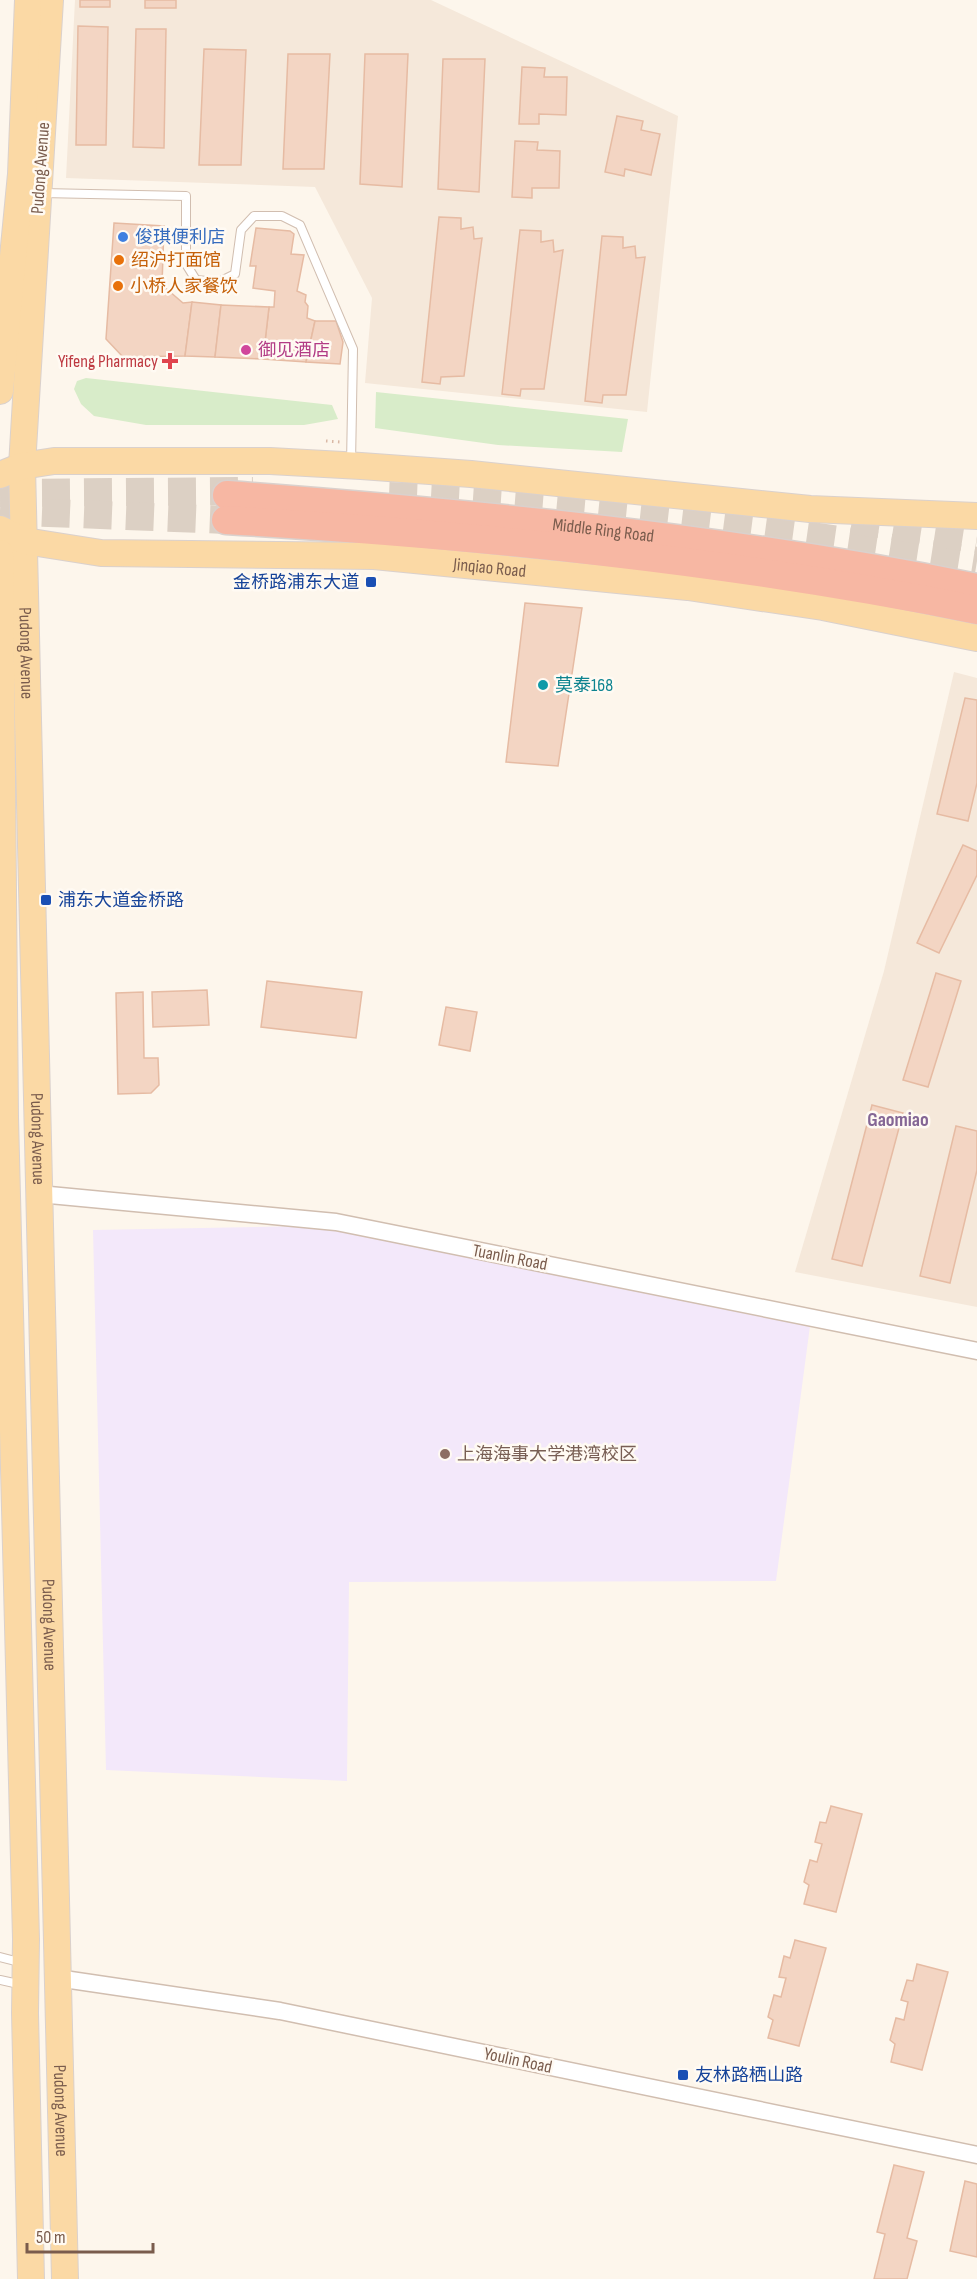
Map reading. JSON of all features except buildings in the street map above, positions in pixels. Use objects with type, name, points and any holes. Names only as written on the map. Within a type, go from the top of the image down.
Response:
[{"type":"highway","name":"Middle Ring Road","points":[[696,563],[227,507],[447,513],[590,527],[807,558],[977,588]]},
{"type":"highway","points":[[696,563],[803,578],[977,610]]},
{"type":"highway","points":[[696,563],[977,625]]},
{"type":"main road","name":"Pudong Avenue","points":[[0,391],[21,174],[28,0]]},
{"type":"main road","name":"Pudong Avenue","points":[[51,0],[39,193],[11,470],[25,541],[65,2279]]},
{"type":"main road","points":[[11,470],[54,461],[270,461],[471,474],[810,509],[977,516]]},
{"type":"main road","name":"Jinqiao Road","points":[[0,529],[25,541],[101,553],[285,553],[374,556],[688,587],[823,608],[977,638]]},
{"type":"main road","name":"Pudong Avenue","points":[[0,554],[5,1117],[26,1939],[25,2013],[31,2279]]},
{"type":"street","name":"Tuanlin Road","points":[[39,1194],[336,1222],[977,1351]]},
{"type":"street","name":"Youlin Road","points":[[57,1978],[280,2011],[977,2154]]},
{"type":"lane","points":[[39,193],[186,196],[186,264],[196,280],[219,282],[235,274],[241,230],[255,216],[282,216],[300,225],[353,348],[351,465]]},
{"type":"lane","points":[[0,1957],[26,1975]]},
{"type":"lane","points":[[0,1980],[26,1975]]},
{"type":"shaded area","points":[[75,0],[431,0],[678,116],[647,412],[365,383],[372,298],[315,187],[66,178]]},
{"type":"shaded area","points":[[954,672],[977,678],[977,1307],[795,1272],[884,971]]},
{"type":"shaded area","name":"上海海事大学港湾校区","points":[[306,1226],[495,1259],[810,1326],[776,1581],[349,1582],[347,1781],[106,1770],[93,1230]]},
{"type":"green space","points":[[86,378],[332,405],[338,419],[304,425],[146,425],[94,416],[81,404],[74,389],[77,381]]},
{"type":"green space","points":[[376,392],[628,419],[622,452],[498,445],[375,428]]},
{"type":"tunnel","points":[[0,493],[253,491]]},
{"type":"tunnel","points":[[389,496],[610,511],[758,529],[977,561]]},
{"type":"tunnel","points":[[0,511],[226,520]]},
{"type":"tunnel","points":[[852,520],[977,539]]},
{"type":"place","name":"俊琪便利店","points":[[123,237]]},
{"type":"place","name":"绍沪打面馆","points":[[119,260]]},
{"type":"place","name":"小桥人家餐饮","points":[[118,286]]},
{"type":"place","name":"御见酒店","points":[[246,350]]},
{"type":"place","name":"Yifeng Pharmacy","points":[[170,361]]},
{"type":"place","name":"金桥路浦东大道","points":[[371,582]]},
{"type":"place","name":"莫泰168","points":[[543,685]]},
{"type":"place","name":"浦东大道金桥路","points":[[46,900]]},
{"type":"place","name":"上海海事大学港湾校区","points":[[445,1454]]},
{"type":"place","name":"友林路栖山路","points":[[683,2075]]},
{"type":"district","name":"Gaomiao","points":[[898,1119]]}]
